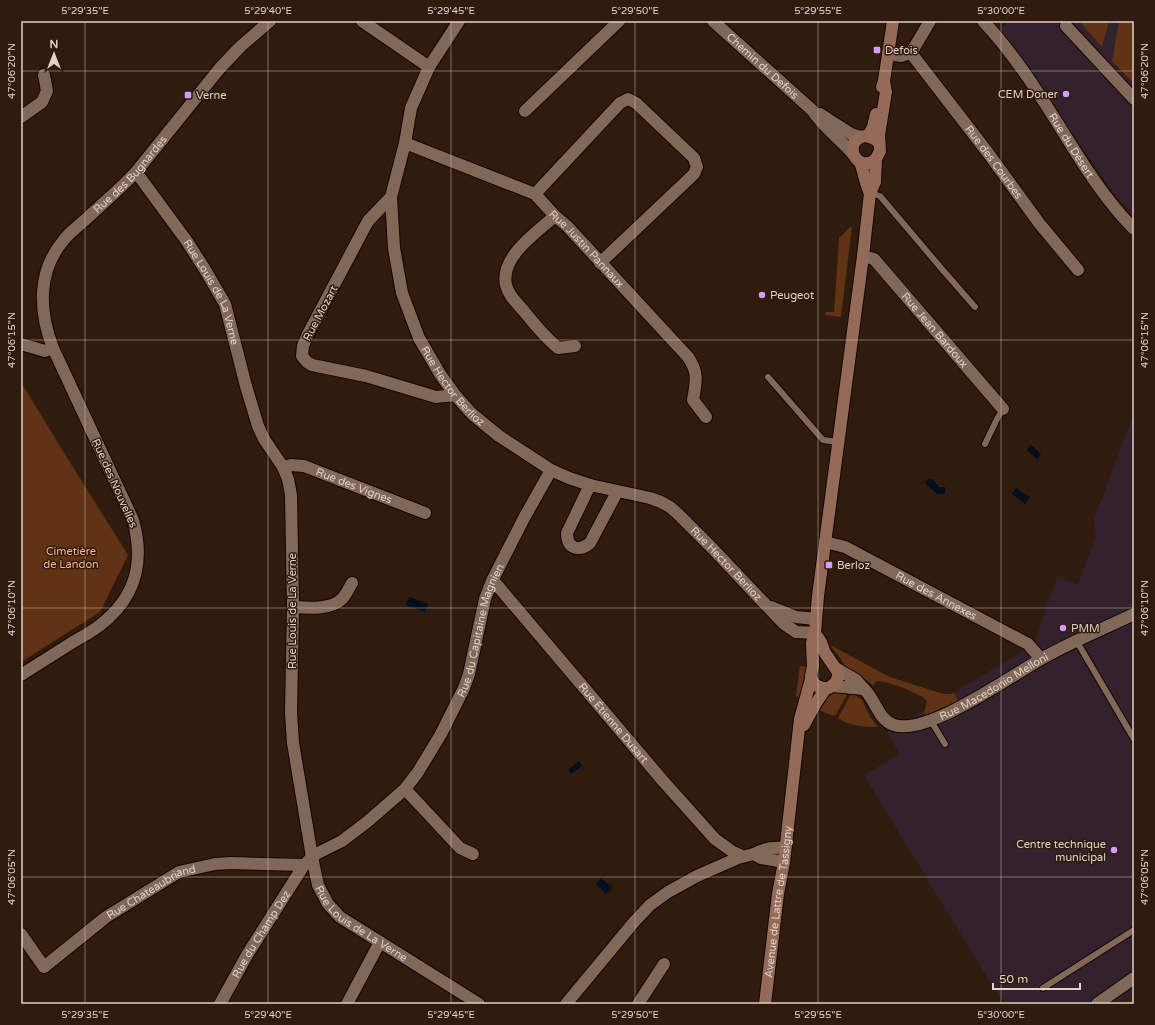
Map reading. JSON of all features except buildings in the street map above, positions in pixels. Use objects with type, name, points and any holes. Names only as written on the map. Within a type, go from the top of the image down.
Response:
[{"type":"main road","points":[[870,193],[856,158],[854,144],[865,137],[875,122],[880,91],[884,81],[893,21]]},
{"type":"main road","points":[[856,158],[870,163],[876,159],[879,154],[886,92],[884,81]]},
{"type":"main road","points":[[865,137],[874,138],[879,144]]},
{"type":"main road","points":[[830,687],[817,686],[812,679],[812,643],[815,633],[825,542],[870,193],[875,182],[876,159]]},
{"type":"main road","points":[[799,735],[816,702],[838,677],[834,666],[825,653],[822,642],[815,633]]},
{"type":"main road","points":[[813,666],[822,661],[834,666]]},
{"type":"main road","name":"Avenue de Lattre de Tassigny","points":[[764,1004],[778,894],[784,862],[800,719],[812,679]]},
{"type":"street","name":"Rue des Bugnardes","points":[[53,348],[45,324],[42,301],[44,280],[52,258],[63,241],[126,183],[220,68],[241,46],[270,21]]},
{"type":"street","points":[[362,21],[429,67]]},
{"type":"street","name":"Rue Hector Berlioz","points":[[459,21],[429,67],[411,108],[405,143],[391,197],[394,248],[402,293],[419,338],[440,374],[455,395],[472,414],[498,436],[551,470],[590,485],[616,492],[650,498],[661,502],[682,518],[768,606],[776,617],[790,629],[802,633],[815,633]]},
{"type":"street","points":[[525,111],[619,21]]},
{"type":"street","name":"Chemin du Defois","points":[[713,21],[812,110],[850,134],[865,137]]},
{"type":"street","points":[[888,54],[902,56],[911,53],[930,21]]},
{"type":"street","name":"Rue du Désert","points":[[983,21],[1007,50],[1030,82],[1107,199],[1134,229]]},
{"type":"street","points":[[1066,26],[1134,99]]},
{"type":"street","name":"Rue des Courbes","points":[[911,53],[988,153],[1039,223],[1078,270]]},
{"type":"street","points":[[21,117],[42,102],[47,91],[44,75]]},
{"type":"street","points":[[536,194],[620,103],[628,99],[636,103],[694,158],[697,166],[694,174],[600,263]]},
{"type":"street","name":"Chemin du Defois","points":[[812,110],[818,119],[856,158]]},
{"type":"street","name":"Rue Justin Pannaux","points":[[405,143],[536,194],[691,362],[696,375],[693,400],[706,417]]},
{"type":"street","name":"Rue Louis de La Verne","points":[[136,172],[186,240],[225,304],[258,426],[264,439],[283,467],[288,479],[291,495],[293,607],[291,713],[293,742],[308,861],[328,904],[340,917],[479,1004]]},
{"type":"street","name":"Rue Mozart","points":[[391,197],[368,221],[307,336],[303,346],[302,356],[312,365],[366,376],[436,397],[455,395]]},
{"type":"street","points":[[555,216],[515,253],[507,268],[505,277],[506,286],[512,297],[548,340],[558,348],[575,346]]},
{"type":"street","name":"Rue Jean Bardoux","points":[[863,256],[874,259],[1003,410]]},
{"type":"street","points":[[21,344],[45,351],[53,348]]},
{"type":"street","name":"Rue des Nouvelles","points":[[21,675],[99,626],[123,603],[135,578],[139,555],[133,520],[53,348]]},
{"type":"street","name":"Rue des Vignes","points":[[283,467],[291,465],[304,466],[425,513]]},
{"type":"street","name":"Rue du Capitaine Magnien","points":[[308,861],[348,836],[367,822],[406,789],[418,772],[441,734],[470,674],[486,598],[492,581],[524,518],[551,470]]},
{"type":"street","points":[[590,485],[566,533],[566,539],[569,545],[577,548],[585,548],[590,543],[616,492]]},
{"type":"street","name":"Rue des Annexes","points":[[825,542],[845,547],[1028,644],[1041,659]]},
{"type":"street","name":"Rue Étienne Dusart","points":[[492,581],[532,624],[659,776],[715,839],[734,852],[784,862]]},
{"type":"street","points":[[293,607],[310,608],[333,604],[342,600],[352,583]]},
{"type":"street","name":"Rue Hector Berlioz","points":[[768,606],[796,618],[816,619]]},
{"type":"street","name":"Rue Macedonio Melloni","points":[[834,666],[856,680],[871,696],[883,717],[893,725],[900,727],[920,725],[955,710],[1076,640],[1134,614]]},
{"type":"street","points":[[830,687],[864,689]]},
{"type":"street","points":[[406,789],[460,848],[473,854]]},
{"type":"street","points":[[566,1004],[634,922],[650,905],[668,892],[692,879],[763,849],[785,848]]},
{"type":"street","name":"Rue Chateaubriand","points":[[21,934],[44,967],[106,917],[179,872],[215,864],[308,861]]},
{"type":"street","name":"Rue du Champ Dez","points":[[220,1004],[247,955],[308,861]]},
{"type":"street","points":[[347,1004],[380,942]]},
{"type":"street","points":[[638,1004],[664,964]]},
{"type":"street","points":[[1097,1004],[1134,978]]},
{"type":"lane","points":[[870,193],[880,196],[940,268],[975,307]]},
{"type":"lane","points":[[768,377],[823,440],[838,442]]},
{"type":"lane","points":[[985,444],[1003,410]]},
{"type":"lane","points":[[1076,640],[1134,739]]},
{"type":"lane","points":[[931,721],[944,744]]},
{"type":"lane","points":[[1043,988],[1134,930]]},
{"type":"shaded area","points":[[1010,21],[1134,21],[1134,215],[1116,196],[999,30]]},
{"type":"shaded area","points":[[1134,413],[1134,992],[1114,1004],[1006,1004],[988,979],[864,775],[900,754],[887,733],[1034,644],[1057,577],[1078,584],[1096,536],[1094,519]]},
{"type":"shaded area","points":[[1134,992],[1134,1004],[1114,1004]]},
{"type":"green space","points":[[1079,21],[1109,21],[1102,47]]},
{"type":"green space","points":[[1119,21],[1134,21],[1134,84],[1112,61]]},
{"type":"green space","points":[[852,226],[841,317],[825,315],[826,312],[834,312],[839,238]]},
{"type":"green space","name":"Cimetière de Landon","points":[[21,382],[128,555],[100,612],[21,662]]},
{"type":"green space","points":[[830,645],[890,677],[943,694],[951,694],[954,692],[958,701],[926,716],[924,713],[927,702],[923,697],[904,688],[885,682],[877,681],[873,685],[846,669],[841,659]]},
{"type":"green space","points":[[800,666],[806,667],[802,699],[796,696]]},
{"type":"green space","points":[[849,691],[835,716],[818,710],[824,701],[833,693]]},
{"type":"green space","points":[[853,694],[862,700],[870,717],[878,727],[852,724],[838,718],[850,696]]},
{"type":"water","points":[[1031,445],[1041,454],[1037,459],[1027,450]]},
{"type":"water","points":[[928,479],[933,480],[939,487],[945,487],[945,494],[937,494],[925,483]]},
{"type":"water","points":[[1016,488],[1030,497],[1025,504],[1012,494]]},
{"type":"water","points":[[409,597],[428,604],[425,612],[406,605]]},
{"type":"water","points":[[579,761],[582,766],[571,774],[568,770]]},
{"type":"water","points":[[601,878],[612,888],[606,894],[596,884]]},
{"type":"place","name":"Defois","points":[[877,50]]},
{"type":"place","name":"CEM Doner","points":[[1066,94]]},
{"type":"place","name":"Verne","points":[[188,95]]},
{"type":"place","name":"Peugeot","points":[[762,295]]},
{"type":"place","name":"Berloz","points":[[829,565]]},
{"type":"place","name":"PMM","points":[[1063,628]]},
{"type":"place","name":"Centre technique municipal","points":[[1114,850]]}]
